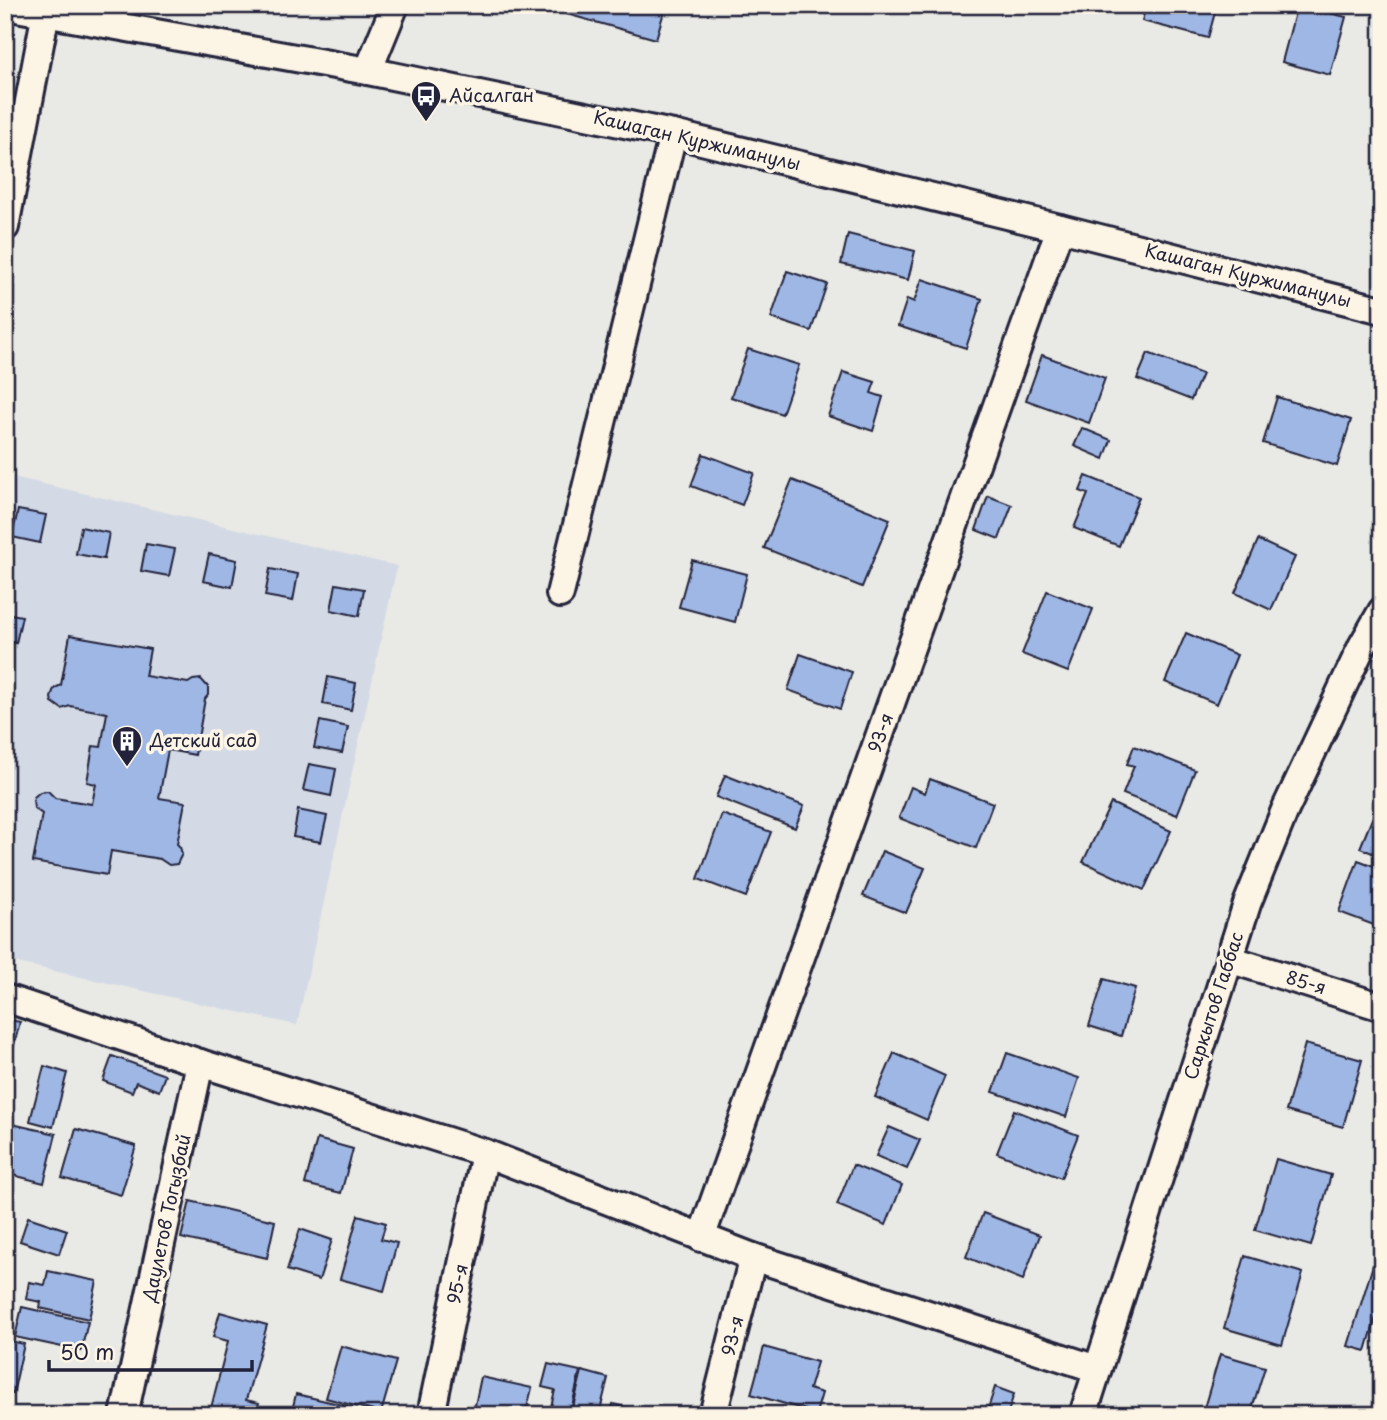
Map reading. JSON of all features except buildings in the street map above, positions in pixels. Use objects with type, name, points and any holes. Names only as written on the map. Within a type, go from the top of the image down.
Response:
[{"type":"street","points":[[368,71],[395,5]]},
{"type":"street","name":"Кашаган Куржиманулы","points":[[5,6],[368,71],[673,134],[1382,310]]},
{"type":"street","points":[[5,227],[46,12]]},
{"type":"street","points":[[560,594],[673,134]]},
{"type":"street","name":"93-я","points":[[701,1238],[1060,228]]},
{"type":"street","name":"Саркытов Габбас","points":[[1083,1415],[1247,904],[1285,810],[1362,646],[1382,611]]},
{"type":"street","name":"85-я","points":[[1229,959],[1382,1007]]},
{"type":"street","points":[[5,998],[485,1153],[752,1257],[1097,1369]]},
{"type":"street","name":"Даулетов Тогызбай","points":[[124,1415],[200,1063]]},
{"type":"street","name":"95-я","points":[[431,1415],[485,1153]]},
{"type":"street","name":"93-я","points":[[713,1415],[752,1257]]},
{"type":"shaded area","points":[[9,476],[397,566],[297,1025],[5,960],[5,494]]},
{"type":"place","name":"Айсалган","points":[[426,123]]},
{"type":"place","name":"Детский сад","points":[[127,768]]}]
